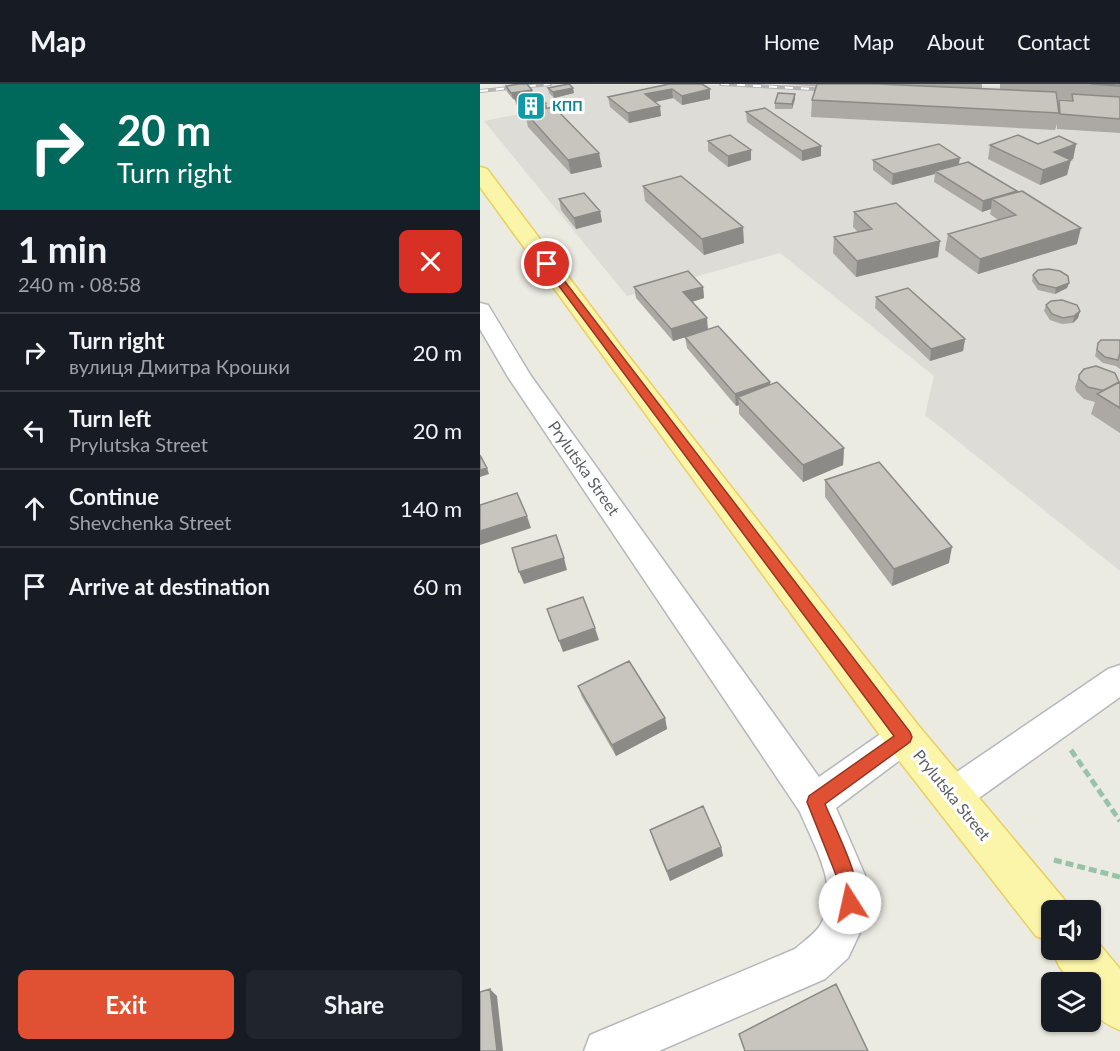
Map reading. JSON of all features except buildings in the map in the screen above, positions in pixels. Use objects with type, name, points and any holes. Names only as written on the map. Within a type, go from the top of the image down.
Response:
[{"type":"main road","name":"Prylutska Street","points":[[480,173],[904,737],[1041,906]]},
{"type":"main road","points":[[1083,960],[1120,1006]]},
{"type":"street","name":"Prylutska Street","points":[[480,310],[520,377],[815,802],[847,880],[850,903],[843,924],[833,943],[810,964],[606,1051]]},
{"type":"street","points":[[952,796],[1120,679]]},
{"type":"street","points":[[815,802],[904,737]]},
{"type":"path","points":[[1053,725],[1120,820]]},
{"type":"shaded area","points":[[502,84],[1120,86],[1120,571],[925,415],[934,376],[780,253],[627,296],[484,121],[524,113]]},
{"type":"railway","points":[[480,91],[550,84]]},
{"type":"railway","points":[[721,84],[832,90]]},
{"type":"place","name":"КПП","points":[[531,106]]},
{"type":"route","points":[[547,264],[904,737],[815,802],[847,880],[850,903]]}]
